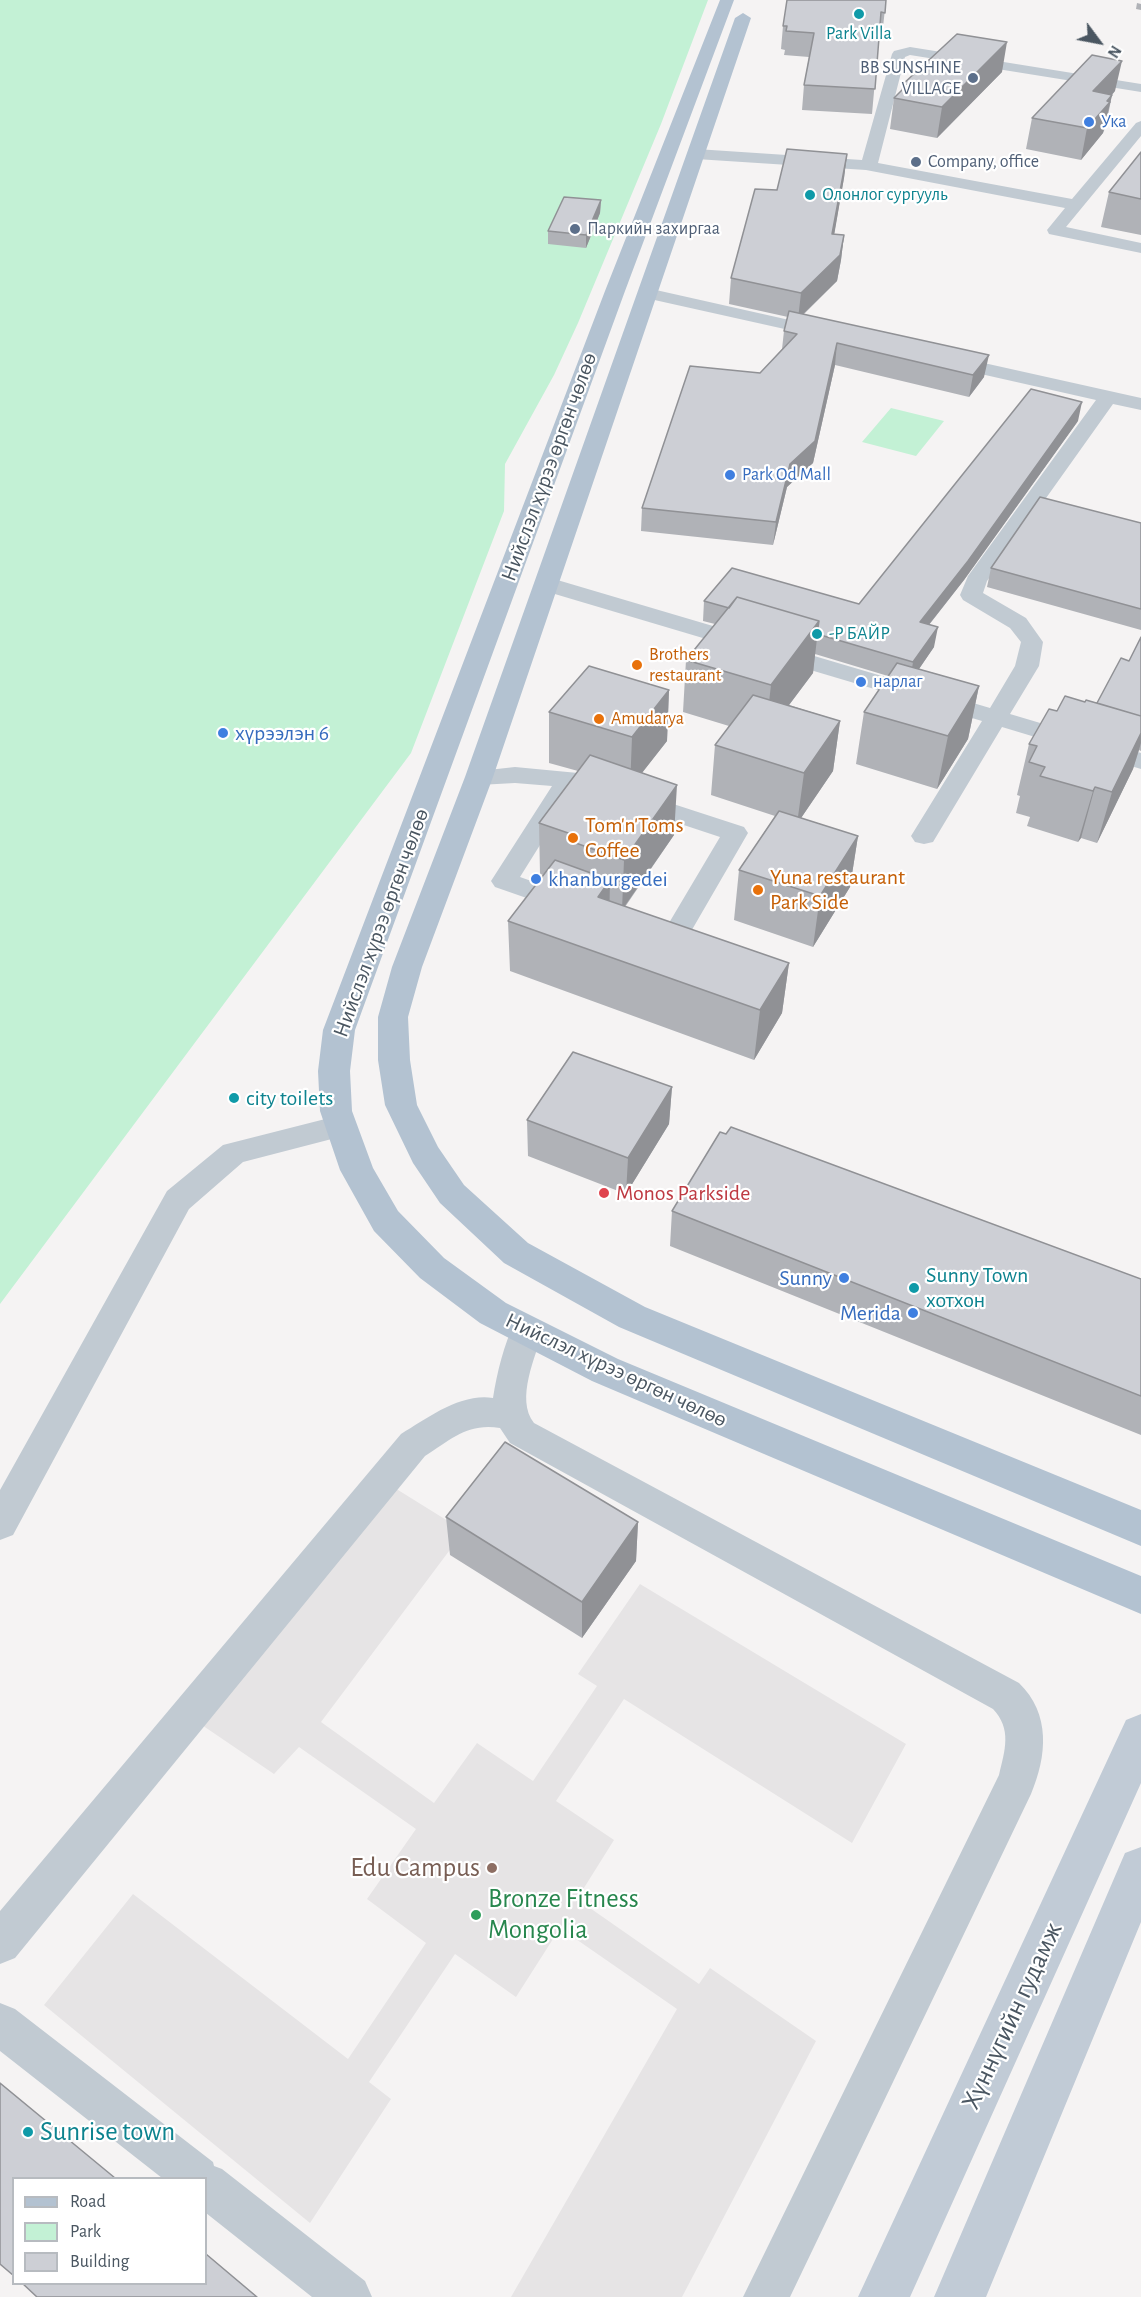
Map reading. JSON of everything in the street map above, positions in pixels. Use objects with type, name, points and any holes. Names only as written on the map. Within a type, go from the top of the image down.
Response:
[{"type":"main road","name":"Нийслэл хүрээ өргөн чөлөө","points":[[727,0],[647,293],[479,777],[407,967],[393,1017],[394,1060],[401,1105],[425,1154],[452,1194],[516,1252],[632,1317],[1141,1528]]},
{"type":"main road","name":"Нийслэл хүрээ өргөн чөлөө","points":[[750,0],[515,560],[339,1030],[334,1071],[336,1111],[357,1170],[386,1221],[432,1268],[493,1313],[605,1370],[1141,1595]]},
{"type":"main road","points":[[515,560],[550,574]]},
{"type":"main road","name":"Хүннүгийн гудамж","points":[[884,2297],[1141,1735]]},
{"type":"main road","points":[[960,2297],[1141,1869]]},
{"type":"street","points":[[866,165],[872,160],[899,54],[922,52],[1141,88]]},
{"type":"street","points":[[1141,126],[1055,230],[1141,248]]},
{"type":"street","points":[[683,164],[866,165],[1076,205]]},
{"type":"street","points":[[647,293],[838,336]]},
{"type":"street","points":[[930,357],[1141,404]]},
{"type":"street","points":[[924,836],[1027,666],[1032,642],[1018,623],[971,595],[976,581],[1108,397]]},
{"type":"street","points":[[550,574],[995,719],[1141,761]]},
{"type":"street","points":[[479,777],[515,775],[568,779],[735,832],[672,940],[627,924]]},
{"type":"street","points":[[568,779],[504,881],[593,913]]},
{"type":"street","points":[[0,1524],[178,1200],[234,1153],[341,1126]]},
{"type":"street","points":[[527,1331],[510,1397],[510,1415],[513,1425],[528,1436],[1006,1696],[1017,1707],[1023,1721],[1024,1752],[1017,1780],[766,2297]]},
{"type":"street","points":[[0,1943],[413,1446],[460,1417],[482,1411],[510,1415]]},
{"type":"street","points":[[0,2024],[196,2177]]},
{"type":"street","points":[[207,2186],[348,2297]]},
{"type":"shaded area","name":"Edu Campus","points":[[390,1485],[464,1531],[321,1722],[434,1803],[477,1743],[533,1781],[597,1686],[578,1674],[640,1584],[906,1744],[852,1843],[624,1699],[556,1801],[614,1840],[577,1899],[699,1984],[710,1968],[816,2041],[682,2297],[511,2297],[677,2009],[560,1928],[516,1997],[455,1954],[369,2082],[391,2099],[310,2223],[44,2005],[133,1894],[348,2059],[426,1943],[367,1899],[416,1829],[299,1747],[274,1774],[196,1721]]},
{"type":"green space","points":[[0,0],[708,0],[661,124],[578,323],[554,375],[505,464],[504,511],[411,753],[0,1304]]},
{"type":"green space","points":[[891,408],[944,421],[916,456],[862,442]]},
{"type":"building","points":[[787,0],[886,0],[885,13],[881,12],[875,89],[804,85],[814,33],[786,31],[787,26],[783,26]]},
{"type":"building","points":[[957,34],[1007,42],[942,107],[894,98],[907,85],[902,85]]},
{"type":"building","points":[[1092,55],[1122,61],[1093,91],[1112,95],[1107,101],[1110,102],[1087,128],[1032,118]]},
{"type":"building","points":[[787,149],[847,154],[832,234],[844,235],[840,255],[801,293],[731,278],[755,189],[777,190]]},
{"type":"building","points":[[1141,152],[1141,199],[1109,192]]},
{"type":"building","points":[[564,197],[601,200],[586,235],[548,231]]},
{"type":"building","name":"Park Od Mall","points":[[789,311],[989,355],[973,375],[837,343],[815,441],[790,464],[776,522],[642,508],[690,366],[760,373],[797,334],[784,331]]},
{"type":"building","points":[[1031,389],[1082,402],[968,561],[920,622],[938,627],[913,662],[817,634],[819,621],[737,597],[729,608],[704,601],[732,568],[859,604]]},
{"type":"building","points":[[1040,497],[1141,523],[1141,609],[991,568]]},
{"type":"building","points":[[737,597],[819,621],[771,685],[686,660]]},
{"type":"building","points":[[1141,637],[1141,716],[1097,703],[1121,658],[1129,661]]},
{"type":"building","points":[[897,663],[979,686],[948,736],[864,712]]},
{"type":"building","points":[[589,666],[669,690],[632,737],[549,712]]},
{"type":"building","points":[[753,695],[840,721],[804,773],[715,745]]},
{"type":"building","points":[[1065,696],[1141,716],[1141,733],[1112,792],[1095,787],[1093,791],[1040,776],[1045,767],[1029,762],[1037,746],[1029,744],[1049,709],[1057,711]]},
{"type":"building","points":[[590,755],[677,785],[624,860],[570,841],[574,835],[539,823]]},
{"type":"building","points":[[779,811],[858,836],[820,896],[739,870]]},
{"type":"building","points":[[555,860],[610,880],[598,897],[789,963],[760,1010],[508,921]]},
{"type":"building","points":[[573,1052],[672,1087],[628,1158],[527,1120]]},
{"type":"building","name":"Sunny Town хотхон","points":[[731,1127],[1141,1279],[1141,1396],[672,1211],[720,1132],[726,1134]]},
{"type":"building","points":[[505,1442],[638,1522],[582,1602],[446,1517]]},
{"type":"building","name":"Sunrise town","points":[[0,2083],[114,2177],[12,2177],[12,2274],[0,2264]]},
{"type":"building","points":[[207,2255],[257,2297],[37,2297],[24,2285],[207,2285]]},
{"type":"place","name":"Park Villa","points":[[859,14]]},
{"type":"place","name":"BB SUNSHINE VILLAGE","points":[[973,78]]},
{"type":"place","name":"Ука","points":[[1089,122]]},
{"type":"place","name":"Company, office","points":[[916,162]]},
{"type":"place","name":"Олонлог сургууль","points":[[810,195]]},
{"type":"place","name":"Паркийн захиргаа","points":[[575,229]]},
{"type":"place","name":"Park Od Mall","points":[[730,475]]},
{"type":"place","name":"-Р БАЙР","points":[[817,634]]},
{"type":"place","name":"Brothers restaurant","points":[[637,665]]},
{"type":"place","name":"нарлаг","points":[[861,682]]},
{"type":"place","name":"Amudarya","points":[[599,719]]},
{"type":"place","name":"хүрээлэн 6","points":[[223,733]]},
{"type":"place","name":"Tom'n'Toms Coffee","points":[[573,838]]},
{"type":"place","name":"khanburgedei","points":[[536,879]]},
{"type":"place","name":"Yuna restaurant Park Side","points":[[758,890]]},
{"type":"place","name":"city toilets","points":[[234,1098]]},
{"type":"place","name":"Monos Parkside","points":[[604,1193]]},
{"type":"place","name":"Sunny","points":[[844,1278]]},
{"type":"place","name":"Sunny Town хотхон","points":[[914,1288]]},
{"type":"place","name":"Merida","points":[[913,1313]]},
{"type":"place","name":"Edu Campus","points":[[492,1868]]},
{"type":"place","name":"Bronze Fitness Mongolia","points":[[476,1915]]},
{"type":"place","name":"Sunrise town","points":[[28,2132]]}]
